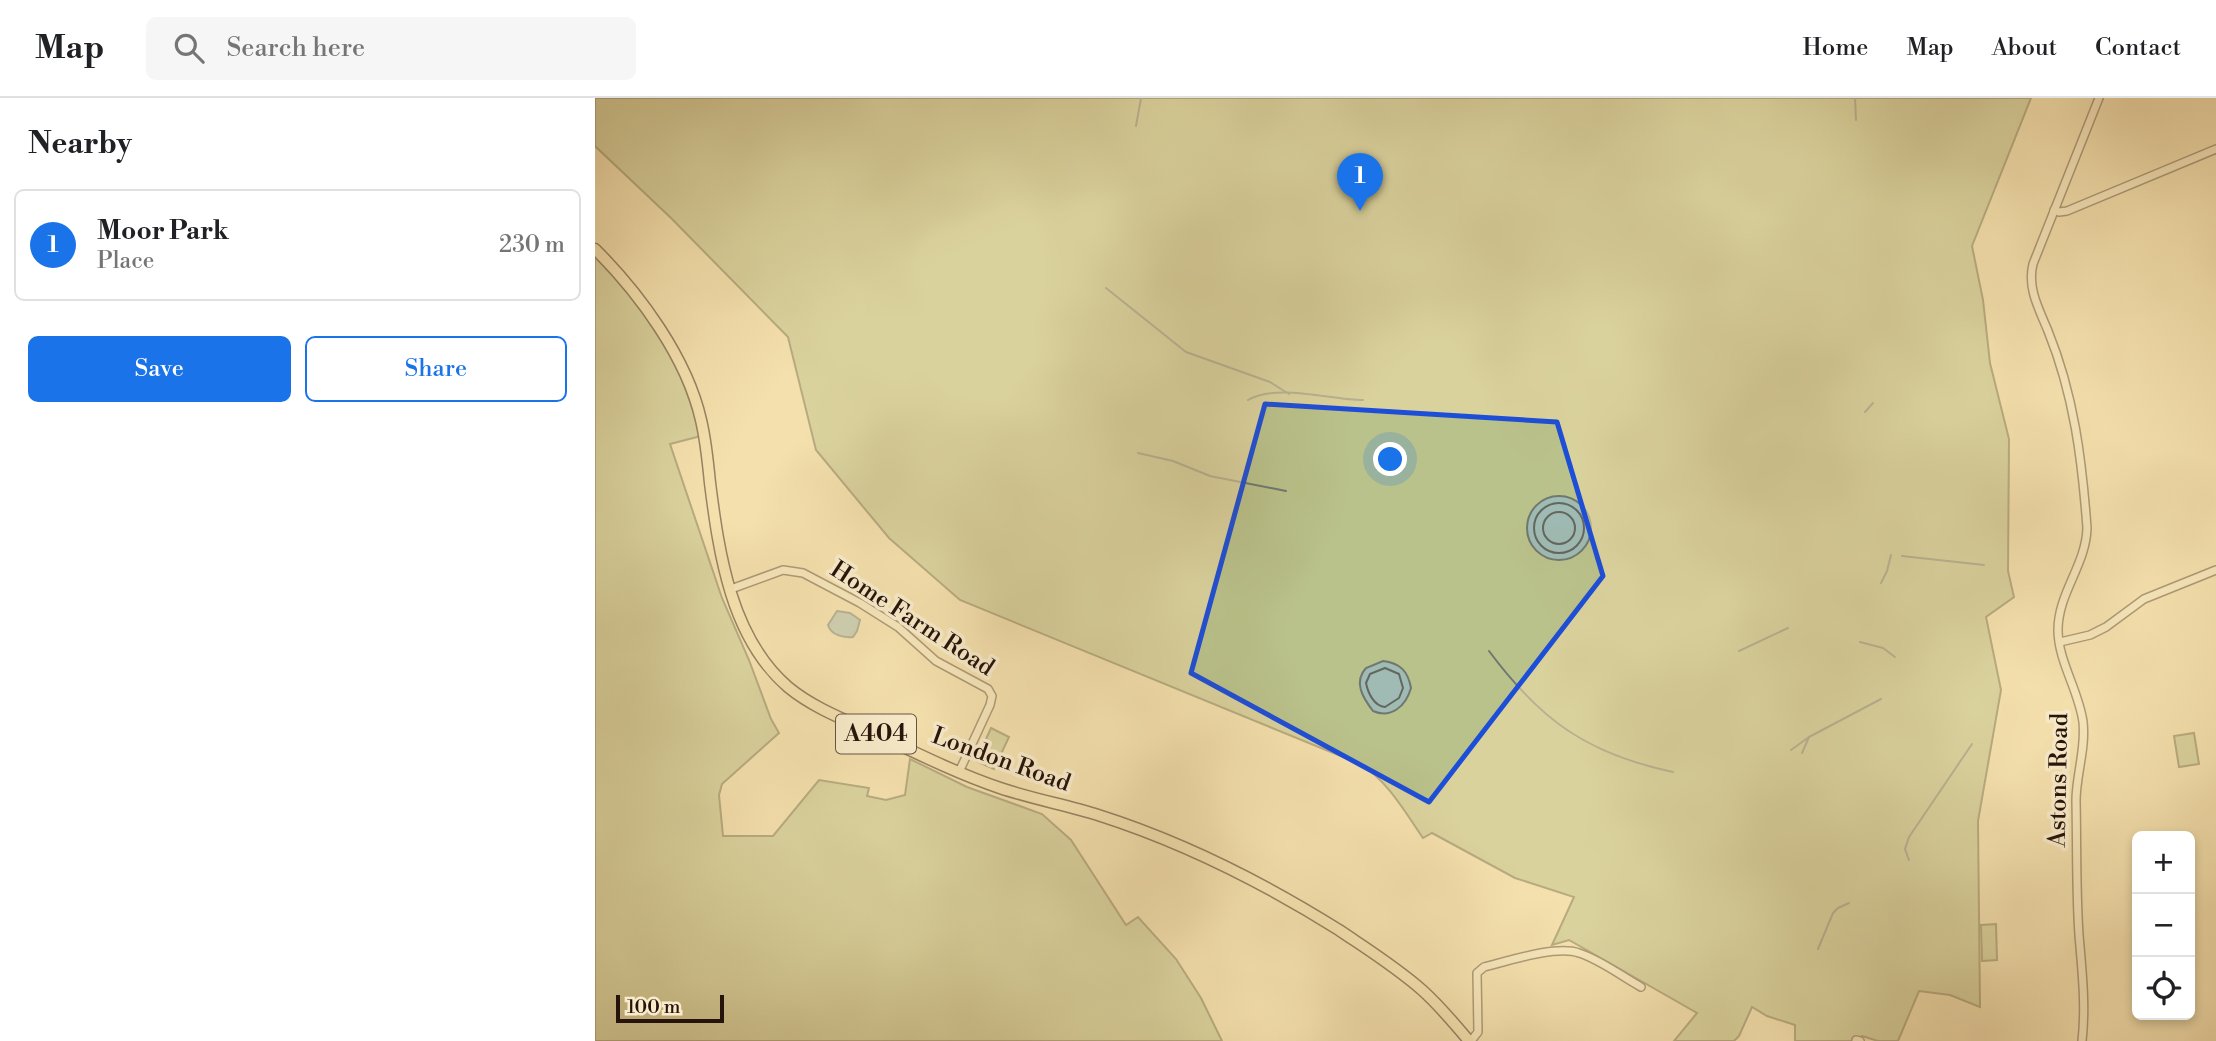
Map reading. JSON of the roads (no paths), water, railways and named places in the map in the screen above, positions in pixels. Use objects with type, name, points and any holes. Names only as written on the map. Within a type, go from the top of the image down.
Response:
[{"type":"main road","name":"London Road","points":[[595,249],[637,297],[674,353],[691,387],[701,420],[721,552],[731,589],[746,631],[757,652],[768,667],[794,692],[825,711],[959,772],[999,787],[1143,830],[1283,895],[1409,979],[1441,1008],[1470,1041]]},
{"type":"street","points":[[2099,98],[2054,210],[2067,211],[2216,149]]},
{"type":"street","name":"Astons Road","points":[[2054,210],[2033,264],[2031,284],[2059,359],[2075,418],[2086,519],[2086,546],[2060,613],[2058,633],[2083,723],[2083,747],[2076,794],[2079,935],[2085,1011],[2082,1041]]},
{"type":"street","name":"Home Farm Road","points":[[731,589],[783,570],[803,573],[829,584],[870,608],[898,627],[936,661],[988,689],[992,696],[990,705],[959,772]]},
{"type":"street","points":[[2060,642],[2090,635],[2112,623],[2144,599],[2216,570]]},
{"type":"street","points":[[1470,1041],[1478,1032],[1477,973],[1484,967],[1553,951],[1570,950],[1587,956],[1641,987]]},
{"type":"water","points":[[1559,496],[1577,502],[1585,510],[1591,528],[1585,546],[1577,554],[1559,560],[1541,554],[1533,546],[1527,528],[1533,510],[1541,502]]},
{"type":"water","points":[[837,611],[850,613],[860,620],[853,637],[838,635],[828,625]]},
{"type":"water","points":[[1383,661],[1402,669],[1411,688],[1402,705],[1392,712],[1380,713],[1373,711],[1363,695],[1360,679],[1366,668]]},
{"type":"waterway","points":[[1136,126],[1141,98]]},
{"type":"waterway","points":[[1855,98],[1856,120]]},
{"type":"waterway","points":[[1106,288],[1186,352],[1270,382],[1289,394]]},
{"type":"waterway","points":[[1248,400],[1274,393],[1363,400]]},
{"type":"waterway","points":[[1865,412],[1873,403]]},
{"type":"waterway","points":[[1138,453],[1173,461],[1210,476],[1286,491]]},
{"type":"waterway","points":[[1881,583],[1891,555]]},
{"type":"waterway","points":[[1902,556],[1984,565]]},
{"type":"waterway","points":[[1739,651],[1788,628]]},
{"type":"waterway","points":[[1860,642],[1883,648],[1895,657]]},
{"type":"waterway","points":[[1489,651],[1528,697],[1569,731],[1616,755],[1673,772]]},
{"type":"waterway","points":[[1802,753],[1809,737],[1881,699]]},
{"type":"waterway","points":[[1791,750],[1809,737]]},
{"type":"waterway","points":[[1909,860],[1905,849],[1909,837],[1972,744]]},
{"type":"waterway","points":[[1818,949],[1833,913],[1849,903]]},
{"type":"place","name":"Moor Park","points":[[1360,211]]}]
